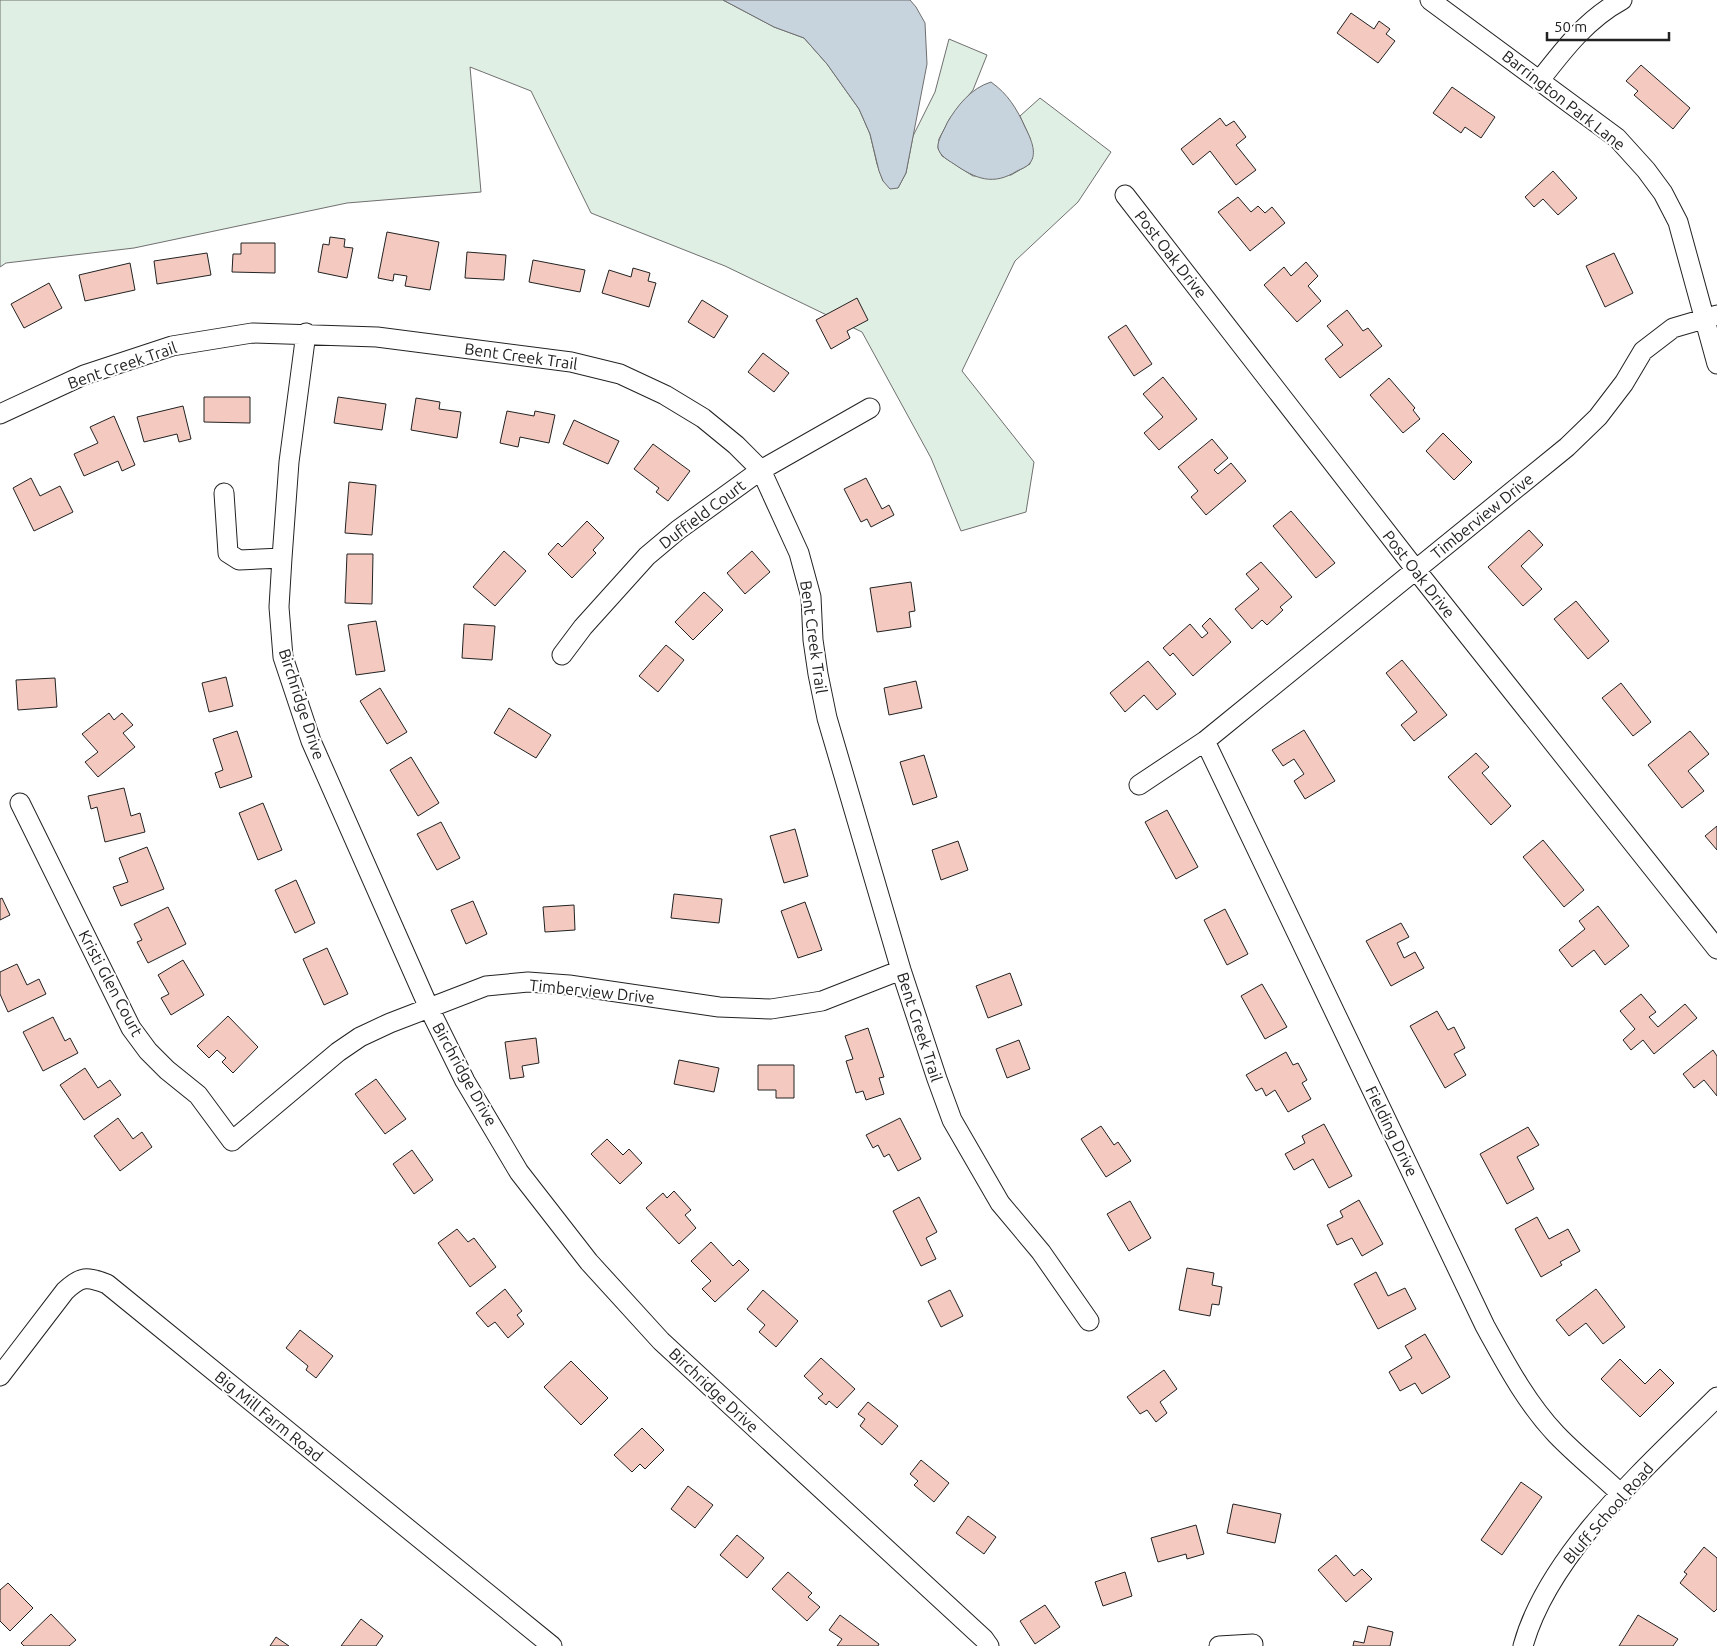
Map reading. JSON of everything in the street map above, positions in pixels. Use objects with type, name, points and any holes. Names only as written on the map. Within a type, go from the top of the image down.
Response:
[{"type":"street","name":"Barrington Park Lane","points":[[1430,0],[1617,138],[1646,170],[1663,193],[1678,222],[1710,316],[1717,364]]},
{"type":"street","points":[[1540,80],[1570,42],[1607,8],[1622,0]]},
{"type":"street","name":"Post Oak Drive","points":[[1125,196],[1416,570],[1717,949]]},
{"type":"street","name":"Timberview Drive","points":[[1139,785],[1205,741],[1567,447],[1598,416],[1624,383],[1643,351],[1673,328],[1710,316]]},
{"type":"street","name":"Bent Creek Trail","points":[[0,414],[84,375],[172,346],[252,333],[306,333],[376,337],[571,362],[620,374],[665,395],[703,418],[736,445],[761,470],[799,553],[811,597],[813,640],[818,674],[828,718],[901,970],[936,1079],[952,1120],[1000,1203],[1040,1252],[1089,1321]]},
{"type":"street","name":"Birchridge Drive","points":[[306,333],[289,462],[282,558],[279,607],[284,657],[311,741],[429,1008],[465,1081],[519,1172],[589,1262],[661,1341],[984,1639],[989,1646]]},
{"type":"street","name":"Duffield Court","points":[[562,655],[583,627],[647,556],[678,530],[761,470],[870,408]]},
{"type":"street","points":[[224,493],[228,553],[239,560],[282,558]]},
{"type":"street","name":"Fielding Drive","points":[[1205,741],[1485,1326],[1510,1372],[1532,1404],[1557,1434],[1621,1494]]},
{"type":"street","name":"Kristi Glen Court","points":[[20,803],[131,1028],[148,1051],[167,1070],[198,1095],[232,1141]]},
{"type":"street","name":"Timberview Drive","points":[[232,1141],[338,1052],[353,1042],[390,1023],[486,986],[528,982],[569,985],[719,1007],[771,1009],[822,1001],[901,970]]},
{"type":"street","name":"Big Mill Farm Road","points":[[0,1376],[65,1291],[77,1280],[92,1278],[107,1284],[552,1646]]},
{"type":"street","name":"Bluff School Road","points":[[1523,1646],[1543,1595],[1561,1568],[1621,1494],[1717,1397]]},
{"type":"street","points":[[1219,1646],[1253,1644]]},
{"type":"green space","points":[[0,0],[723,0],[774,27],[804,38],[827,64],[859,109],[870,134],[883,181],[898,188],[906,173],[913,136],[935,92],[949,39],[987,55],[973,90],[950,118],[939,139],[938,148],[942,156],[973,176],[1011,175],[1030,164],[1030,138],[1020,116],[1040,98],[1111,152],[1078,202],[1015,261],[962,371],[1034,462],[1026,512],[961,531],[931,458],[862,332],[725,266],[591,213],[531,91],[470,67],[481,192],[347,203],[134,248],[6,263],[0,267]]},
{"type":"shaded area","points":[[723,0],[910,0],[925,23],[927,64],[906,173],[898,188],[890,189],[883,181],[870,134],[859,109],[827,64],[804,38],[774,27]]},
{"type":"shaded area","points":[[991,82],[1007,97],[1022,120],[1029,135],[1033,155],[1027,166],[1008,176],[985,179],[970,174],[944,158],[940,153],[938,145],[947,123],[960,104],[971,93]]},
{"type":"building","points":[[1351,13],[1374,29],[1379,21],[1390,29],[1386,34],[1395,41],[1378,63],[1337,33]]},
{"type":"building","points":[[1641,65],[1690,108],[1673,129],[1634,95],[1638,91],[1626,81]]},
{"type":"building","points":[[1452,87],[1495,117],[1481,138],[1465,127],[1461,133],[1433,113]]},
{"type":"building","points":[[1220,118],[1226,126],[1234,121],[1246,137],[1236,145],[1256,170],[1236,185],[1210,151],[1193,165],[1181,149]]},
{"type":"building","points":[[1553,171],[1577,198],[1558,215],[1543,199],[1534,207],[1525,197]]},
{"type":"building","points":[[1238,197],[1251,212],[1258,206],[1265,213],[1272,207],[1285,223],[1250,251],[1218,212]]},
{"type":"building","points":[[387,232],[439,242],[430,290],[405,286],[407,276],[394,274],[393,281],[378,278]]},
{"type":"building","points":[[330,237],[345,239],[344,247],[353,248],[347,278],[318,272],[323,244],[329,245]]},
{"type":"building","points":[[241,243],[275,243],[275,273],[232,272],[233,254],[241,254]]},
{"type":"building","points":[[467,252],[506,255],[504,280],[465,278]]},
{"type":"building","points":[[207,253],[211,275],[157,284],[154,261]]},
{"type":"building","points":[[1614,253],[1633,293],[1605,307],[1586,266]]},
{"type":"building","points":[[533,260],[585,270],[580,292],[529,282]]},
{"type":"building","points":[[1306,262],[1318,276],[1308,286],[1321,301],[1297,322],[1264,285],[1284,267],[1291,276]]},
{"type":"building","points":[[130,263],[135,290],[85,301],[79,275]]},
{"type":"building","points":[[633,268],[650,273],[648,281],[656,283],[649,307],[602,293],[609,270],[631,277]]},
{"type":"building","points":[[49,283],[62,308],[24,328],[11,304]]},
{"type":"building","points":[[857,298],[868,320],[847,331],[850,338],[831,349],[816,320]]},
{"type":"building","points":[[702,300],[728,316],[714,338],[688,322]]},
{"type":"building","points":[[1347,310],[1363,331],[1368,328],[1382,346],[1340,378],[1325,359],[1343,345],[1327,326]]},
{"type":"building","points":[[1126,325],[1152,364],[1134,376],[1108,337]]},
{"type":"building","points":[[763,353],[789,373],[774,392],[748,372]]},
{"type":"building","points":[[1163,377],[1197,419],[1159,450],[1144,433],[1163,417],[1143,394]]},
{"type":"building","points":[[1389,378],[1415,408],[1413,410],[1420,419],[1403,433],[1370,395]]},
{"type":"building","points":[[204,397],[250,397],[250,423],[204,422]]},
{"type":"building","points":[[338,397],[386,404],[382,430],[334,423]]},
{"type":"building","points":[[416,398],[440,402],[439,409],[461,412],[457,438],[411,430]]},
{"type":"building","points":[[183,406],[191,439],[179,442],[177,434],[144,442],[137,417]]},
{"type":"building","points":[[507,411],[534,416],[535,411],[555,415],[549,443],[520,437],[518,447],[500,443]]},
{"type":"building","points":[[114,416],[135,465],[122,471],[118,461],[84,476],[74,454],[98,443],[90,427]]},
{"type":"building","points":[[574,420],[619,441],[608,464],[563,444]]},
{"type":"building","points":[[1443,433],[1472,462],[1454,480],[1426,451]]},
{"type":"building","points":[[1212,439],[1228,458],[1214,470],[1218,474],[1231,463],[1246,481],[1206,515],[1191,497],[1198,491],[1178,467]]},
{"type":"building","points":[[653,444],[690,471],[668,501],[656,492],[659,488],[634,469]]},
{"type":"building","points":[[31,478],[40,496],[60,486],[73,512],[34,531],[13,488]]},
{"type":"building","points":[[866,478],[882,509],[889,505],[894,515],[871,527],[867,519],[861,522],[844,489]]},
{"type":"building","points":[[349,482],[376,485],[372,535],[345,533]]},
{"type":"building","points":[[1291,511],[1335,563],[1316,578],[1273,526]]},
{"type":"building","points":[[587,521],[604,538],[593,550],[596,553],[572,578],[548,554],[558,543],[562,547]]},
{"type":"building","points":[[1529,530],[1543,545],[1521,566],[1542,589],[1523,606],[1488,567]]},
{"type":"building","points":[[504,551],[526,571],[495,606],[473,587]]},
{"type":"building","points":[[752,551],[770,572],[745,594],[727,573]]},
{"type":"building","points":[[347,554],[373,554],[372,604],[345,603]]},
{"type":"building","points":[[1261,562],[1292,597],[1280,607],[1283,610],[1267,625],[1262,620],[1252,629],[1235,609],[1259,589],[1246,574]]},
{"type":"building","points":[[911,582],[915,611],[909,612],[911,627],[877,632],[870,588]]},
{"type":"building","points":[[704,592],[723,610],[693,640],[675,622]]},
{"type":"building","points":[[1576,601],[1609,641],[1588,659],[1554,619]]},
{"type":"building","points":[[1210,618],[1231,642],[1193,676],[1173,653],[1170,656],[1163,648],[1190,624],[1202,638],[1208,633],[1202,626]]},
{"type":"building","points":[[376,621],[385,671],[356,675],[348,625]]},
{"type":"building","points":[[464,624],[495,626],[492,660],[462,658]]},
{"type":"building","points":[[666,645],[684,660],[658,692],[639,676]]},
{"type":"building","points":[[1402,660],[1447,715],[1414,741],[1401,725],[1417,712],[1386,673]]},
{"type":"building","points":[[1148,661],[1176,694],[1157,710],[1144,695],[1125,712],[1110,693]]},
{"type":"building","points":[[226,677],[233,706],[209,712],[202,683]]},
{"type":"building","points":[[55,678],[57,707],[18,710],[16,680]]},
{"type":"building","points":[[916,681],[922,708],[889,715],[884,688]]},
{"type":"building","points":[[1621,683],[1651,722],[1633,736],[1602,698]]},
{"type":"building","points":[[380,688],[407,732],[387,744],[360,701]]},
{"type":"building","points":[[509,708],[551,735],[536,758],[494,733]]},
{"type":"building","points":[[109,713],[114,720],[122,713],[133,725],[123,733],[135,747],[98,777],[85,762],[98,752],[82,734]]},
{"type":"building","points":[[1304,730],[1335,781],[1305,799],[1294,781],[1304,774],[1294,759],[1283,766],[1272,750]]},
{"type":"building","points":[[237,731],[252,777],[220,788],[215,773],[223,770],[213,739]]},
{"type":"building","points":[[1690,731],[1709,754],[1688,771],[1704,791],[1682,808],[1648,765]]},
{"type":"building","points":[[1476,753],[1489,767],[1482,773],[1511,806],[1491,825],[1448,777]]},
{"type":"building","points":[[924,755],[937,797],[913,805],[900,762]]},
{"type":"building","points":[[411,757],[439,803],[418,816],[390,770]]},
{"type":"building","points":[[124,788],[131,816],[140,813],[145,832],[105,842],[97,807],[91,809],[88,796]]},
{"type":"building","points":[[263,803],[282,850],[258,860],[239,813]]},
{"type":"building","points":[[1167,810],[1198,867],[1176,879],[1145,822]]},
{"type":"building","points":[[441,822],[460,858],[437,870],[417,834]]},
{"type":"building","points":[[1717,826],[1717,850],[1705,836]]},
{"type":"building","points":[[795,829],[808,876],[784,883],[770,836]]},
{"type":"building","points":[[1543,840],[1584,890],[1564,907],[1523,857]]},
{"type":"building","points":[[958,841],[968,870],[941,880],[932,850]]},
{"type":"building","points":[[147,847],[164,889],[121,906],[113,887],[128,882],[119,858]]},
{"type":"building","points":[[296,880],[315,923],[295,933],[275,890]]},
{"type":"building","points":[[674,894],[722,899],[719,923],[671,918]]},
{"type":"building","points":[[2,898],[10,915],[0,920],[0,899]]},
{"type":"building","points":[[473,901],[487,934],[466,944],[451,910]]},
{"type":"building","points":[[805,902],[822,950],[798,958],[781,911]]},
{"type":"building","points":[[574,905],[575,930],[545,932],[543,907]]},
{"type":"building","points":[[1598,906],[1629,946],[1605,965],[1594,950],[1572,967],[1559,950],[1585,929],[1579,921]]},
{"type":"building","points":[[168,907],[186,944],[148,963],[137,942],[142,940],[134,924]]},
{"type":"building","points":[[1225,909],[1248,954],[1227,965],[1204,920]]},
{"type":"building","points":[[1401,923],[1409,937],[1397,943],[1404,958],[1415,952],[1424,968],[1391,986],[1366,941]]},
{"type":"building","points":[[327,948],[348,994],[324,1005],[303,959]]},
{"type":"building","points":[[183,960],[204,995],[171,1015],[161,998],[169,994],[158,975]]},
{"type":"building","points":[[17,964],[27,985],[39,979],[46,994],[8,1012],[0,994],[0,972]]},
{"type":"building","points":[[1010,973],[1022,1005],[988,1018],[976,986]]},
{"type":"building","points":[[1262,984],[1287,1027],[1265,1039],[1241,996]]},
{"type":"building","points":[[1641,994],[1656,1012],[1649,1017],[1658,1027],[1685,1004],[1697,1018],[1654,1054],[1643,1040],[1631,1050],[1623,1040],[1635,1029],[1620,1011]]},
{"type":"building","points":[[1437,1011],[1448,1030],[1454,1027],[1465,1048],[1454,1054],[1466,1075],[1445,1088],[1410,1026]]},
{"type":"building","points":[[228,1016],[258,1047],[233,1073],[222,1062],[226,1058],[217,1050],[209,1058],[197,1046]]},
{"type":"building","points":[[53,1017],[65,1041],[70,1038],[78,1053],[43,1071],[23,1032]]},
{"type":"building","points":[[868,1028],[884,1077],[879,1078],[884,1094],[866,1100],[863,1091],[856,1093],[846,1061],[853,1059],[845,1036]]},
{"type":"building","points":[[536,1038],[539,1063],[522,1066],[524,1077],[510,1079],[505,1042]]},
{"type":"building","points":[[1019,1040],[1030,1069],[1007,1078],[996,1049]]},
{"type":"building","points":[[1713,1050],[1717,1056],[1717,1096],[1704,1080],[1694,1088],[1683,1074]]},
{"type":"building","points":[[1286,1052],[1293,1065],[1298,1063],[1307,1080],[1302,1083],[1311,1099],[1288,1112],[1275,1090],[1266,1096],[1262,1088],[1256,1091],[1246,1075]]},
{"type":"building","points":[[679,1060],[719,1068],[714,1092],[674,1084]]},
{"type":"building","points":[[758,1065],[794,1065],[794,1098],[776,1098],[776,1090],[758,1090]]},
{"type":"building","points":[[85,1068],[98,1088],[110,1080],[121,1095],[84,1120],[60,1085]]},
{"type":"building","points":[[376,1079],[406,1119],[385,1134],[355,1094]]},
{"type":"building","points":[[118,1118],[133,1139],[142,1132],[152,1147],[120,1171],[94,1136]]},
{"type":"building","points":[[900,1118],[921,1159],[898,1171],[889,1154],[884,1157],[878,1145],[873,1148],[866,1135]]},
{"type":"building","points":[[1324,1124],[1352,1176],[1329,1188],[1313,1159],[1294,1170],[1285,1154],[1305,1143],[1302,1136]]},
{"type":"building","points":[[1101,1126],[1114,1145],[1118,1142],[1131,1161],[1106,1177],[1081,1139]]},
{"type":"building","points":[[1528,1127],[1539,1145],[1517,1157],[1534,1189],[1507,1204],[1480,1154]]},
{"type":"building","points":[[607,1139],[623,1155],[629,1149],[642,1163],[620,1184],[591,1154]]},
{"type":"building","points":[[412,1150],[433,1180],[414,1194],[393,1164]]},
{"type":"building","points":[[674,1191],[691,1210],[685,1215],[696,1228],[679,1244],[646,1208],[663,1193],[667,1198]]},
{"type":"building","points":[[919,1197],[937,1232],[926,1238],[936,1259],[921,1266],[893,1211]]},
{"type":"building","points":[[1359,1200],[1383,1244],[1362,1256],[1352,1238],[1337,1245],[1327,1225],[1343,1217],[1340,1211]]},
{"type":"building","points":[[1130,1201],[1151,1238],[1129,1251],[1107,1214]]},
{"type":"building","points":[[1537,1217],[1549,1239],[1568,1229],[1580,1251],[1560,1262],[1562,1265],[1541,1277],[1515,1229]]},
{"type":"building","points":[[457,1229],[468,1242],[474,1238],[496,1267],[470,1287],[438,1243]]},
{"type":"building","points":[[711,1242],[733,1266],[739,1260],[749,1270],[715,1302],[702,1289],[711,1281],[691,1261]]},
{"type":"building","points":[[1187,1268],[1214,1273],[1212,1285],[1222,1287],[1219,1305],[1212,1304],[1210,1316],[1179,1310]]},
{"type":"building","points":[[1376,1272],[1388,1296],[1405,1288],[1416,1309],[1378,1329],[1354,1284]]},
{"type":"building","points":[[505,1289],[522,1311],[517,1315],[524,1324],[508,1338],[495,1322],[488,1327],[476,1313]]},
{"type":"building","points":[[1596,1289],[1625,1327],[1603,1344],[1586,1323],[1569,1336],[1556,1320]]},
{"type":"building","points":[[763,1290],[798,1321],[776,1347],[759,1332],[765,1325],[747,1309]]},
{"type":"building","points":[[950,1290],[963,1316],[941,1327],[928,1301]]},
{"type":"building","points":[[300,1330],[333,1356],[316,1378],[306,1370],[308,1366],[286,1348]]},
{"type":"building","points":[[1425,1334],[1450,1377],[1422,1394],[1415,1383],[1400,1391],[1389,1372],[1412,1358],[1405,1346]]},
{"type":"building","points":[[821,1358],[855,1389],[837,1408],[829,1401],[826,1405],[818,1398],[823,1394],[804,1376]]},
{"type":"building","points":[[1620,1359],[1645,1384],[1660,1369],[1674,1383],[1640,1417],[1601,1379]]},
{"type":"building","points":[[571,1361],[608,1398],[581,1425],[544,1387]]},
{"type":"building","points":[[1164,1370],[1177,1389],[1160,1402],[1167,1413],[1156,1422],[1147,1410],[1140,1414],[1127,1397]]},
{"type":"building","points":[[868,1402],[898,1426],[882,1445],[860,1426],[865,1419],[858,1414]]},
{"type":"building","points":[[642,1428],[664,1450],[645,1469],[640,1464],[632,1472],[614,1455]]},
{"type":"building","points":[[921,1460],[949,1483],[934,1502],[914,1485],[918,1481],[910,1474]]},
{"type":"building","points":[[1521,1482],[1542,1497],[1502,1555],[1481,1540]]},
{"type":"building","points":[[688,1486],[713,1505],[695,1528],[671,1509]]},
{"type":"building","points":[[1233,1504],[1281,1514],[1275,1543],[1227,1533]]},
{"type":"building","points":[[968,1516],[996,1537],[984,1554],[956,1533]]},
{"type":"building","points":[[1196,1525],[1204,1554],[1187,1559],[1186,1554],[1158,1562],[1151,1538]]},
{"type":"building","points":[[737,1535],[764,1558],[747,1578],[720,1555]]},
{"type":"building","points":[[1704,1547],[1717,1558],[1717,1609],[1714,1612],[1680,1583],[1687,1574],[1684,1572]]},
{"type":"building","points":[[1336,1555],[1354,1576],[1362,1569],[1372,1579],[1346,1602],[1318,1570]]},
{"type":"building","points":[[788,1572],[812,1593],[808,1597],[820,1607],[807,1621],[772,1589]]},
{"type":"building","points":[[1125,1572],[1132,1596],[1103,1606],[1095,1582]]},
{"type":"building","points":[[8,1583],[33,1608],[10,1631],[0,1621],[0,1590]]},
{"type":"building","points":[[1045,1605],[1060,1627],[1035,1644],[1020,1621]]},
{"type":"building","points":[[51,1614],[76,1640],[69,1646],[24,1646],[21,1643]]},
{"type":"building","points":[[840,1615],[879,1644],[878,1646],[837,1646],[842,1639],[829,1630]]},
{"type":"building","points":[[1638,1615],[1678,1639],[1673,1646],[1619,1646]]},
{"type":"building","points":[[361,1619],[383,1636],[376,1646],[341,1646]]},
{"type":"building","points":[[1368,1626],[1393,1632],[1390,1646],[1353,1646],[1354,1641],[1364,1643]]},
{"type":"building","points":[[276,1637],[289,1646],[270,1646]]}]
